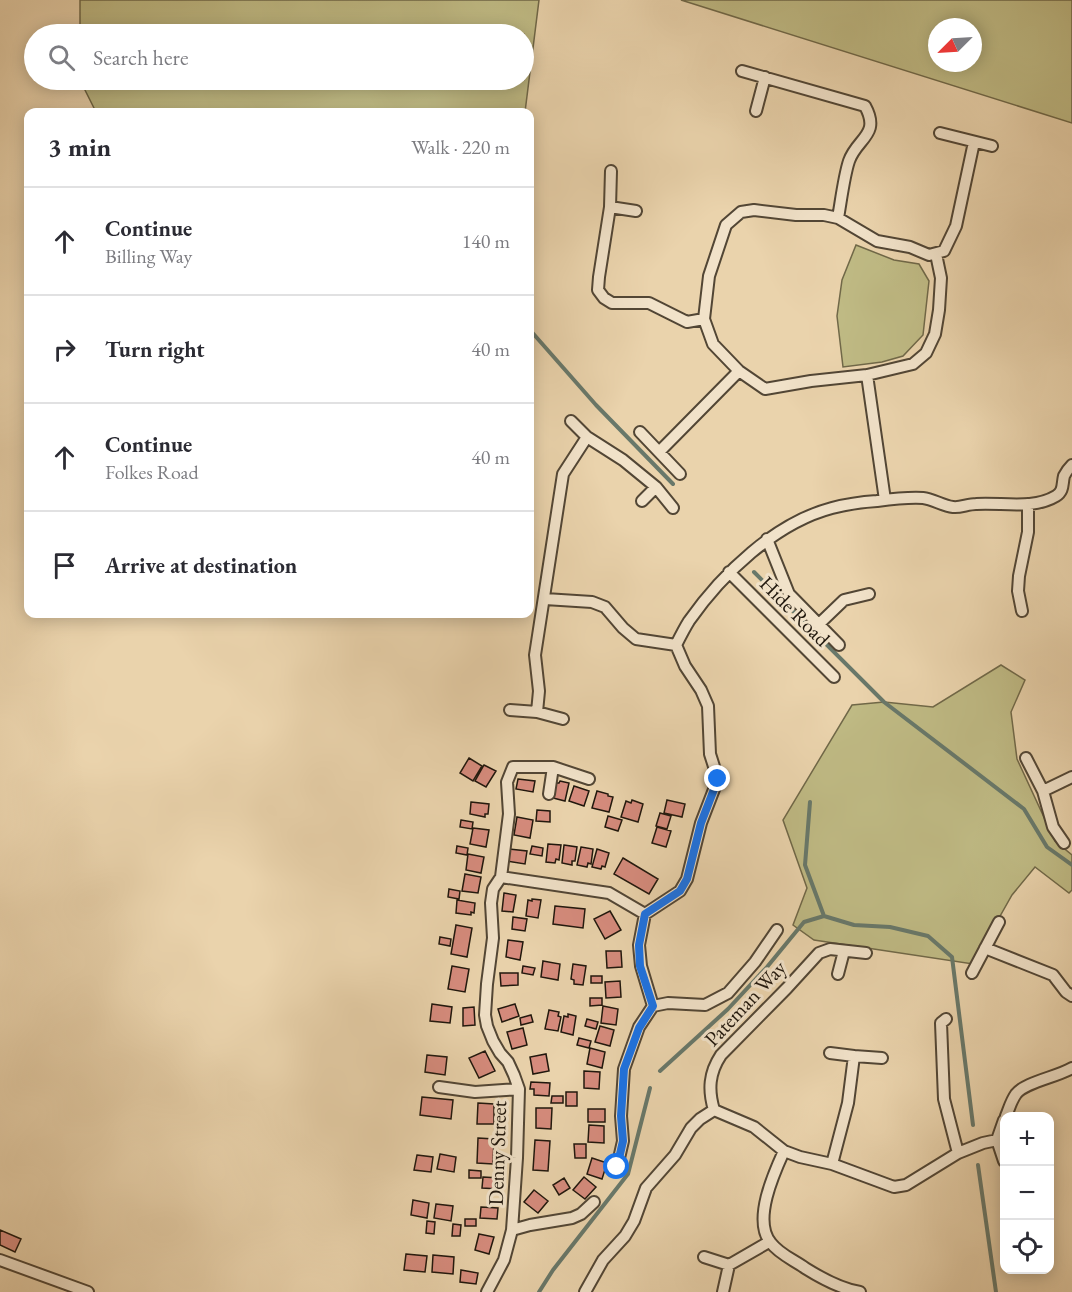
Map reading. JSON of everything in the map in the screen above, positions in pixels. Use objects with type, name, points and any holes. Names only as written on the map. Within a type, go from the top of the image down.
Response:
[{"type":"street","points":[[742,71],[865,106],[871,118],[869,130],[849,160],[838,218]]},
{"type":"street","points":[[756,111],[765,77]]},
{"type":"street","points":[[940,133],[992,146]]},
{"type":"street","points":[[936,254],[941,278],[935,334],[926,352],[913,364],[867,375],[765,389],[739,371],[713,344],[704,319],[709,276],[726,225],[741,212],[754,210],[796,215],[824,215],[838,218],[877,241],[910,247],[929,255],[944,251],[956,226],[974,142]]},
{"type":"street","points":[[611,171],[609,207],[598,290],[612,303],[649,303],[687,322],[704,319]]},
{"type":"street","points":[[609,207],[636,211]]},
{"type":"street","points":[[659,452],[739,371]]},
{"type":"street","points":[[867,375],[885,500]]},
{"type":"street","points":[[571,422],[587,437],[623,460],[656,487],[673,508]]},
{"type":"street","points":[[640,432],[680,474]]},
{"type":"street","points":[[537,712],[539,690],[535,656],[563,474],[587,437]]},
{"type":"street","points":[[676,645],[688,622],[729,572],[767,539],[786,527],[831,508],[855,503],[922,498],[954,507],[990,503],[1028,504],[1049,500],[1060,493],[1065,476],[1072,465]]},
{"type":"street","points":[[642,501],[656,487]]},
{"type":"street","points":[[1022,611],[1018,591],[1028,532],[1028,504]]},
{"type":"street","points":[[767,539],[789,594],[839,645]]},
{"type":"street","name":"Hide Road","points":[[729,572],[834,677]]},
{"type":"street","points":[[819,624],[844,600],[869,594]]},
{"type":"street","points":[[545,598],[592,602],[605,607],[636,639],[676,645]]},
{"type":"street","points":[[653,1006],[640,966],[639,945],[645,914],[680,891],[687,879],[701,823],[718,779],[710,754],[708,706],[676,645]]},
{"type":"street","points":[[510,711],[537,712],[563,719]]},
{"type":"street","points":[[1026,759],[1043,791],[1053,827],[1064,843]]},
{"type":"street","name":"Denny Street","points":[[487,1292],[504,1260],[512,1230],[518,1158],[519,1089],[508,1062],[493,1041],[485,1015],[493,938],[491,903],[493,889],[501,877],[510,814],[507,782],[513,767],[553,767]]},
{"type":"street","points":[[549,794],[553,767],[589,779]]},
{"type":"street","points":[[1043,791],[1072,777]]},
{"type":"street","points":[[501,877],[609,893],[645,914]]},
{"type":"street","points":[[972,973],[999,922]]},
{"type":"street","points":[[617,1167],[623,1141],[621,1116],[624,1069],[639,1028],[653,1006],[668,1003],[705,1005],[728,993],[755,962],[777,930]]},
{"type":"street","points":[[985,948],[1053,975],[1072,996]]},
{"type":"street","name":"Pateman Way","points":[[714,1110],[709,1089],[714,1065],[819,953],[830,949],[866,953]]},
{"type":"street","points":[[838,974],[844,951]]},
{"type":"street","points":[[946,1019],[941,1023],[944,1099],[958,1153]]},
{"type":"street","points":[[830,1053],[882,1058]]},
{"type":"street","points":[[832,1164],[848,1103],[854,1056]]},
{"type":"street","points":[[1008,1112],[1016,1094],[1023,1088],[1072,1068]]},
{"type":"street","points":[[439,1087],[476,1092],[519,1089]]},
{"type":"street","points":[[585,1292],[603,1260],[625,1236],[634,1221],[646,1188],[675,1155],[691,1128],[714,1110],[754,1127],[784,1151],[832,1164],[894,1188],[906,1185],[958,1153],[982,1143],[997,1140]]},
{"type":"street","points":[[1000,1132],[997,1140],[1000,1148]]},
{"type":"street","points":[[784,1151],[772,1178],[765,1209],[763,1227],[769,1242],[814,1274],[839,1286],[860,1292]]},
{"type":"street","points":[[512,1230],[572,1218],[581,1214],[594,1202]]},
{"type":"street","points":[[704,1257],[729,1264],[769,1242]]},
{"type":"street","points":[[0,1260],[87,1292]]},
{"type":"street","points":[[723,1292],[729,1264]]},
{"type":"shaded area","points":[[80,0],[539,0],[534,40],[534,24],[80,24]]},
{"type":"shaded area","points":[[681,0],[1072,0],[1072,123]]},
{"type":"shaded area","points":[[85,90],[528,90],[526,108],[94,108]]},
{"type":"shaded area","points":[[856,245],[894,260],[919,264],[929,281],[923,335],[903,356],[882,362],[843,367],[837,316],[842,280]]},
{"type":"shaded area","points":[[1001,665],[1025,680],[1011,712],[1017,759],[1055,841],[1072,855],[1072,890],[1069,893],[1035,867],[1012,895],[973,964],[814,940],[793,925],[807,888],[783,820],[852,705],[884,702],[933,707]]},
{"type":"building","points":[[469,758],[482,766],[473,781],[460,773]]},
{"type":"building","points":[[484,765],[496,771],[486,787],[475,781]]},
{"type":"building","points":[[518,779],[535,781],[533,792],[516,789]]},
{"type":"building","points":[[560,781],[569,783],[565,801],[553,798],[556,783]]},
{"type":"building","points":[[574,786],[589,791],[584,806],[569,801]]},
{"type":"building","points":[[597,791],[613,797],[609,812],[592,808]]},
{"type":"building","points":[[632,800],[643,804],[638,822],[621,817],[626,801],[631,803]]},
{"type":"building","points":[[667,800],[685,804],[682,817],[664,813]]},
{"type":"building","points":[[471,802],[489,804],[488,814],[485,814],[485,817],[470,814]]},
{"type":"building","points":[[537,810],[550,811],[550,822],[536,821]]},
{"type":"building","points":[[660,813],[671,816],[667,829],[656,826]]},
{"type":"building","points":[[608,816],[622,820],[618,831],[605,827]]},
{"type":"building","points":[[517,817],[533,820],[530,838],[514,835]]},
{"type":"building","points":[[461,820],[473,822],[472,829],[460,827]]},
{"type":"building","points":[[657,827],[671,831],[666,847],[652,843]]},
{"type":"building","points":[[473,828],[489,830],[486,847],[470,844]]},
{"type":"building","points":[[548,844],[561,845],[559,860],[556,859],[555,863],[546,862]]},
{"type":"building","points":[[564,845],[577,847],[575,861],[572,861],[572,865],[562,863]]},
{"type":"building","points":[[457,846],[468,848],[467,855],[456,853]]},
{"type":"building","points":[[532,846],[543,848],[542,856],[530,854]]},
{"type":"building","points":[[581,847],[593,849],[591,864],[588,863],[587,867],[577,865]]},
{"type":"building","points":[[509,849],[527,851],[525,864],[507,861]]},
{"type":"building","points":[[597,849],[609,853],[605,867],[602,866],[601,869],[592,867]]},
{"type":"building","points":[[468,854],[484,857],[481,873],[466,870]]},
{"type":"building","points":[[623,858],[658,879],[649,894],[614,874]]},
{"type":"building","points":[[465,874],[481,877],[478,893],[462,891]]},
{"type":"building","points":[[449,889],[460,891],[459,899],[448,897]]},
{"type":"building","points":[[504,893],[516,895],[513,912],[502,911]]},
{"type":"building","points":[[532,899],[541,900],[538,918],[526,916],[528,900],[532,901]]},
{"type":"building","points":[[457,900],[475,903],[474,913],[471,912],[471,915],[456,913]]},
{"type":"building","points":[[555,906],[585,909],[583,928],[553,924]]},
{"type":"building","points":[[610,911],[621,930],[605,939],[594,919]]},
{"type":"building","points":[[513,917],[527,919],[525,931],[512,929]]},
{"type":"building","points":[[456,925],[472,928],[467,957],[451,954]]},
{"type":"building","points":[[440,937],[451,939],[450,946],[439,944]]},
{"type":"building","points":[[508,940],[523,942],[520,960],[506,957]]},
{"type":"building","points":[[606,951],[621,951],[622,967],[607,968]]},
{"type":"building","points":[[543,961],[560,964],[558,980],[541,977]]},
{"type":"building","points":[[573,964],[586,966],[583,985],[574,984],[574,980],[571,979]]},
{"type":"building","points":[[452,966],[469,969],[465,992],[448,989]]},
{"type":"building","points":[[523,966],[535,968],[533,975],[522,973]]},
{"type":"building","points":[[500,973],[518,973],[518,985],[501,986]]},
{"type":"building","points":[[591,976],[602,976],[602,983],[591,983]]},
{"type":"building","points":[[620,981],[621,997],[606,998],[605,982]]},
{"type":"building","points":[[590,998],[602,998],[602,1005],[590,1006]]},
{"type":"building","points":[[432,1004],[452,1007],[450,1023],[430,1021]]},
{"type":"building","points":[[515,1004],[519,1016],[502,1022],[498,1009]]},
{"type":"building","points":[[603,1006],[618,1009],[616,1025],[601,1023]]},
{"type":"building","points":[[474,1007],[475,1025],[463,1026],[463,1008]]},
{"type":"building","points":[[549,1010],[559,1012],[558,1016],[561,1017],[558,1031],[545,1029]]},
{"type":"building","points":[[568,1014],[576,1016],[573,1035],[561,1032],[564,1016],[568,1017]]},
{"type":"building","points":[[531,1015],[533,1022],[521,1025],[520,1018]]},
{"type":"building","points":[[587,1019],[598,1022],[596,1029],[585,1026]]},
{"type":"building","points":[[600,1026],[614,1030],[610,1046],[595,1042]]},
{"type":"building","points":[[523,1028],[527,1045],[512,1049],[507,1032]]},
{"type":"building","points":[[579,1038],[591,1041],[589,1048],[577,1045]]},
{"type":"building","points":[[590,1048],[605,1052],[602,1068],[587,1064]]},
{"type":"building","points":[[485,1051],[495,1071],[479,1078],[469,1058]]},
{"type":"building","points":[[546,1054],[549,1071],[533,1074],[530,1057]]},
{"type":"building","points":[[427,1055],[447,1057],[445,1075],[425,1072]]},
{"type":"building","points":[[584,1071],[600,1072],[599,1089],[584,1088]]},
{"type":"building","points":[[531,1082],[550,1083],[549,1096],[534,1095],[534,1089],[530,1089]]},
{"type":"building","points":[[566,1092],[577,1092],[577,1106],[566,1106]]},
{"type":"building","points":[[552,1096],[563,1096],[563,1103],[551,1103]]},
{"type":"building","points":[[422,1097],[453,1100],[451,1119],[420,1115]]},
{"type":"building","points":[[478,1103],[494,1104],[494,1124],[477,1124]]},
{"type":"building","points":[[536,1108],[552,1108],[551,1129],[536,1128]]},
{"type":"building","points":[[588,1109],[605,1109],[605,1122],[588,1122]]},
{"type":"building","points":[[589,1125],[604,1126],[604,1143],[588,1142]]},
{"type":"building","points":[[478,1138],[494,1139],[493,1164],[477,1163]]},
{"type":"building","points":[[535,1140],[550,1141],[548,1171],[533,1170]]},
{"type":"building","points":[[574,1144],[586,1144],[586,1158],[575,1158]]},
{"type":"building","points":[[440,1154],[456,1157],[454,1172],[437,1169]]},
{"type":"building","points":[[417,1155],[433,1157],[431,1172],[414,1170]]},
{"type":"building","points":[[592,1158],[607,1163],[602,1179],[587,1174]]},
{"type":"building","points":[[469,1170],[481,1171],[481,1178],[469,1178]]},
{"type":"building","points":[[483,1177],[499,1178],[499,1189],[482,1188]]},
{"type":"building","points":[[584,1177],[596,1187],[585,1199],[573,1190]]},
{"type":"building","points":[[564,1178],[570,1188],[559,1195],[553,1185]]},
{"type":"building","points":[[534,1190],[548,1201],[538,1213],[524,1202]]},
{"type":"building","points":[[413,1200],[429,1203],[427,1218],[411,1215]]},
{"type":"building","points":[[436,1204],[453,1206],[451,1221],[434,1218]]},
{"type":"building","points":[[481,1207],[498,1208],[497,1219],[480,1218]]},
{"type":"building","points":[[465,1219],[476,1219],[476,1226],[465,1226]]},
{"type":"building","points":[[427,1221],[435,1222],[434,1234],[426,1233]]},
{"type":"building","points":[[453,1224],[461,1225],[460,1236],[452,1236]]},
{"type":"building","points":[[0,1230],[21,1239],[15,1252],[0,1245]]},
{"type":"building","points":[[479,1234],[494,1237],[489,1254],[475,1250]]},
{"type":"building","points":[[406,1254],[427,1256],[425,1272],[404,1270]]},
{"type":"building","points":[[433,1255],[454,1257],[453,1274],[432,1272]]},
{"type":"building","points":[[461,1270],[478,1273],[476,1284],[460,1282]]},
{"type":"waterway","points":[[534,335],[596,405],[673,484]]},
{"type":"waterway","points":[[754,572],[884,702],[1024,809],[1047,847],[1072,865]]},
{"type":"waterway","points":[[660,1071],[728,1009],[804,922],[824,916],[805,865],[810,802]]},
{"type":"waterway","points":[[824,916],[854,925],[890,927],[928,936],[952,957],[973,1125]]},
{"type":"waterway","points":[[539,1292],[553,1270],[628,1174],[650,1088]]},
{"type":"waterway","points":[[978,1165],[996,1292]]},
{"type":"route","points":[[617,1167],[623,1141],[621,1096],[624,1069],[639,1028],[653,1006],[640,966],[639,945],[645,914],[680,891],[687,879],[701,823],[718,779]]}]
